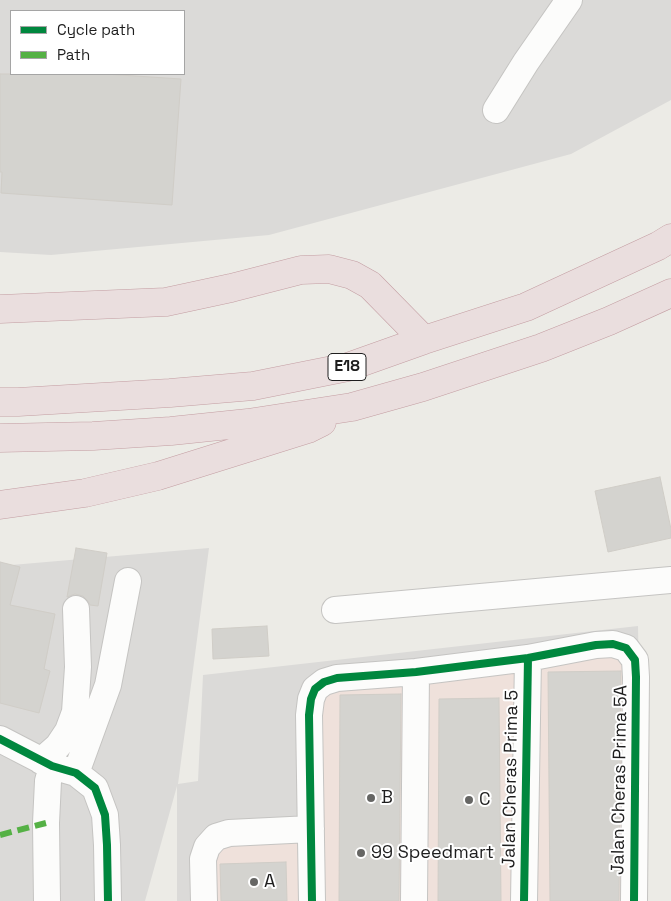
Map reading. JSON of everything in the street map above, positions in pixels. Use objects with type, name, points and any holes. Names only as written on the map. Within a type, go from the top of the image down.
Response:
[{"type":"highway","name":"E18","points":[[0,402],[170,393],[254,386],[348,367],[526,307],[658,246],[671,238]]},
{"type":"highway","points":[[0,309],[166,302],[301,270],[329,269],[352,276],[370,286],[424,340]]},
{"type":"highway","name":"E18","points":[[0,438],[93,436],[171,431],[248,423],[352,407],[423,387],[541,348],[609,321],[671,293]]},
{"type":"highway","points":[[0,505],[85,493],[158,476],[308,430],[352,407]]},
{"type":"street","points":[[496,110],[526,62],[570,0]]},
{"type":"street","points":[[335,610],[671,580]]},
{"type":"street","points":[[76,773],[108,685],[128,581]]},
{"type":"street","points":[[47,901],[46,823],[48,781],[46,763],[68,731],[75,712],[78,667],[76,608]]},
{"type":"street","name":"Jalan Cheras Prima 5A","points":[[528,658],[596,645],[613,644],[626,648],[635,660],[634,901]]},
{"type":"street","points":[[312,901],[309,715],[311,699],[316,689],[324,682],[337,678],[416,672],[528,658]]},
{"type":"street","name":"Jalan Cheras Prima 5","points":[[524,901],[528,658]]},
{"type":"street","points":[[414,901],[416,672]]},
{"type":"street","points":[[0,739],[46,763],[76,773],[95,788],[105,815],[108,901]]},
{"type":"street","points":[[204,901],[203,859],[208,847],[216,837],[229,833],[311,830]]},
{"type":"shaded area","points":[[0,0],[671,0],[671,100],[571,154],[269,235],[51,255],[0,252]]},
{"type":"shaded area","points":[[209,548],[178,784],[198,781],[203,675],[638,626],[643,901],[177,901],[177,786],[145,901],[0,901],[0,566]]},
{"type":"shaded area","points":[[608,652],[628,665],[627,901],[211,901],[215,848],[224,842],[317,838],[316,713],[326,690]]},
{"type":"building","points":[[0,74],[120,75],[181,79],[172,205],[1,193],[2,172],[0,172]]},
{"type":"building","points":[[660,477],[671,529],[671,538],[608,552],[595,491]]},
{"type":"building","points":[[76,548],[107,553],[98,606],[90,605],[83,596],[75,594],[67,597]]},
{"type":"building","points":[[0,562],[20,567],[10,605],[55,614],[44,669],[50,671],[39,713],[0,703]]},
{"type":"building","points":[[267,626],[269,656],[213,659],[212,629]]},
{"type":"building","points":[[621,671],[619,901],[550,901],[548,672]]},
{"type":"building","name":"B","points":[[401,694],[399,901],[339,901],[340,695]]},
{"type":"building","name":"C","points":[[499,698],[501,901],[438,901],[439,699]]},
{"type":"building","name":"A","points":[[286,862],[287,901],[221,901],[220,864]]},
{"type":"marked path","points":[[0,835],[46,823]]},
{"type":"cycle path","points":[[312,901],[309,715],[311,699],[315,689],[324,682],[337,678],[416,672],[528,658],[596,645],[613,644],[626,648],[635,660],[634,901]]},
{"type":"cycle path","points":[[524,901],[528,658]]},
{"type":"cycle path","points":[[0,739],[52,766],[76,773],[95,788],[105,815],[108,901]]},
{"type":"place","name":"B","points":[[371,798]]},
{"type":"place","name":"C","points":[[469,800]]},
{"type":"place","name":"99 Speedmart","points":[[361,853]]},
{"type":"place","name":"A","points":[[254,882]]}]
